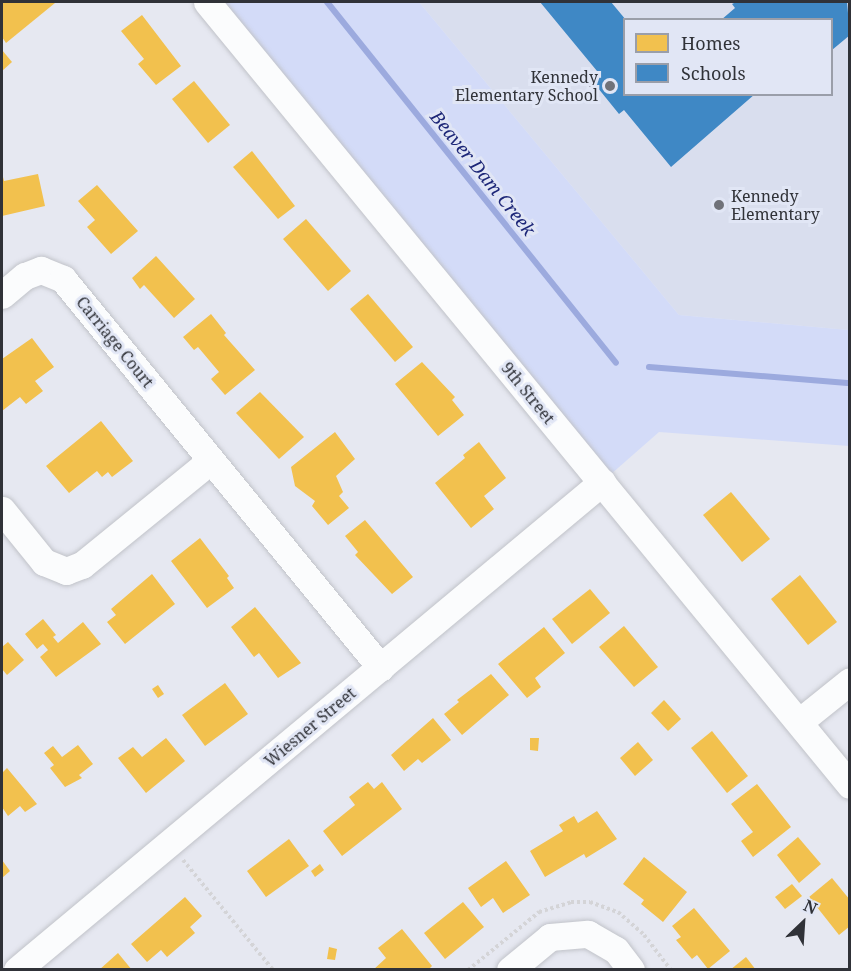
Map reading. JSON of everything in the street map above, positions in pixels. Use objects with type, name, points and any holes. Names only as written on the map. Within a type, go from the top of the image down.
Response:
[{"type":"street","name":"9th Street","points":[[207,2],[849,784]]},
{"type":"street","name":"Carriage Court","points":[[2,295],[25,276],[41,270],[63,279],[381,668]]},
{"type":"street","points":[[2,510],[44,562],[66,571],[82,565],[211,460]]},
{"type":"street","name":"Wiesner Street","points":[[17,969],[602,482]]},
{"type":"street","points":[[799,722],[849,681]]},
{"type":"street","points":[[510,969],[550,937],[588,934],[616,950],[631,969]]},
{"type":"path","points":[[169,843],[273,969]]},
{"type":"shaded area","points":[[207,2],[419,2],[679,315],[849,330],[849,446],[659,432],[602,482]]},
{"type":"shaded area","name":"Kennedy Elementary","points":[[419,2],[849,2],[849,330],[679,315]]},
{"type":"building: Homes","points":[[2,2],[55,3],[6,43],[2,37]]},
{"type":"building: Homes","points":[[142,15],[181,66],[156,85],[138,64],[144,59],[121,31]]},
{"type":"building: Homes","points":[[2,50],[12,62],[2,71]]},
{"type":"building: Homes","points":[[194,81],[230,125],[208,143],[172,99]]},
{"type":"building: Homes","points":[[252,151],[295,206],[278,219],[233,167]]},
{"type":"building: Homes","points":[[2,173],[4,181],[38,174],[45,206],[2,216]]},
{"type":"building: Homes","points":[[97,185],[138,231],[111,254],[87,227],[95,220],[78,201]]},
{"type":"building: Homes","points":[[306,219],[351,271],[328,291],[283,239]]},
{"type":"building: Homes","points":[[156,256],[195,299],[174,318],[144,285],[140,289],[132,278]]},
{"type":"building: Homes","points":[[368,294],[413,347],[395,362],[350,309]]},
{"type":"building: Homes","points":[[211,314],[226,333],[224,335],[255,370],[225,395],[211,379],[219,372],[198,347],[194,350],[183,337]]},
{"type":"building: Homes","points":[[32,338],[54,367],[35,381],[43,391],[26,404],[20,397],[2,411],[2,359]]},
{"type":"building: Homes","points":[[422,362],[455,397],[452,400],[464,415],[438,436],[395,384]]},
{"type":"building: Homes","points":[[260,392],[304,437],[279,459],[236,413]]},
{"type":"building: Homes","points":[[101,421],[133,461],[112,477],[108,472],[102,477],[97,471],[69,493],[46,466]]},
{"type":"building: Homes","points":[[335,432],[355,459],[336,476],[343,492],[339,496],[349,508],[328,525],[312,506],[315,501],[295,486],[291,467]]},
{"type":"building: Homes","points":[[479,442],[506,478],[484,496],[494,509],[471,528],[435,483],[465,458],[463,455]]},
{"type":"building: Homes","points":[[731,492],[770,539],[742,562],[703,515]]},
{"type":"building: Homes","points":[[365,520],[413,577],[392,594],[355,555],[358,552],[345,536]]},
{"type":"building: Homes","points":[[200,538],[229,576],[227,578],[234,588],[207,608],[171,561]]},
{"type":"building: Homes","points":[[152,574],[175,604],[125,644],[107,622],[116,615],[111,609]]},
{"type":"building: Homes","points":[[800,575],[837,622],[808,645],[771,599]]},
{"type":"building: Homes","points":[[590,589],[610,613],[572,644],[552,619]]},
{"type":"building: Homes","points":[[255,607],[301,663],[278,678],[259,653],[254,657],[231,627]]},
{"type":"building: Homes","points":[[43,619],[56,635],[53,637],[58,643],[83,622],[101,644],[56,677],[40,657],[48,650],[43,644],[37,649],[25,634]]},
{"type":"building: Homes","points":[[624,626],[658,667],[634,687],[599,647]]},
{"type":"building: Homes","points":[[544,627],[565,653],[535,678],[541,687],[527,698],[498,664]]},
{"type":"building: Homes","points":[[8,642],[24,660],[7,675],[2,669],[2,647]]},
{"type":"building: Homes","points":[[491,674],[509,695],[462,735],[444,714],[459,702],[457,700]]},
{"type":"building: Homes","points":[[225,683],[248,714],[205,746],[182,715]]},
{"type":"building: Homes","points":[[158,685],[164,694],[158,698],[152,689]]},
{"type":"building: Homes","points":[[664,700],[681,719],[668,731],[651,713]]},
{"type":"building: Homes","points":[[433,718],[451,740],[422,763],[418,759],[404,771],[391,755]]},
{"type":"building: Homes","points":[[712,731],[748,776],[727,793],[691,748]]},
{"type":"building: Homes","points":[[166,738],[185,761],[146,793],[118,758],[133,747],[142,757]]},
{"type":"building: Homes","points":[[530,738],[539,738],[538,751],[530,750]]},
{"type":"building: Homes","points":[[638,742],[653,760],[635,776],[620,758]]},
{"type":"building: Homes","points":[[78,745],[93,764],[79,775],[82,778],[65,787],[50,768],[54,765],[44,753],[53,746],[62,757]]},
{"type":"building: Homes","points":[[7,768],[37,804],[25,812],[20,806],[8,816],[2,807],[2,773]]},
{"type":"building: Homes","points":[[368,782],[374,789],[382,782],[402,809],[342,856],[323,831],[355,805],[349,797]]},
{"type":"building: Homes","points":[[757,784],[791,827],[753,857],[741,841],[753,832],[731,804]]},
{"type":"building: Homes","points":[[597,811],[617,839],[586,858],[584,854],[545,877],[530,851],[563,831],[559,825],[574,816],[578,823]]},
{"type":"building: Homes","points":[[798,837],[821,864],[799,883],[777,855]]},
{"type":"building: Homes","points":[[289,839],[309,866],[266,897],[247,871]]},
{"type":"building: Homes","points":[[644,857],[687,892],[663,922],[641,904],[644,900],[623,884]]},
{"type":"building: Homes","points":[[2,860],[10,871],[2,878]]},
{"type":"building: Homes","points":[[506,861],[530,895],[503,913],[493,898],[481,907],[468,888]]},
{"type":"building: Homes","points":[[320,864],[324,870],[315,877],[311,871]]},
{"type":"building: Homes","points":[[832,878],[850,900],[850,926],[839,935],[809,897]]},
{"type":"building: Homes","points":[[792,884],[802,896],[785,909],[775,897]]},
{"type":"building: Homes","points":[[185,897],[202,916],[190,927],[195,933],[167,957],[161,950],[147,962],[131,944]]},
{"type":"building: Homes","points":[[463,902],[484,927],[445,959],[424,933]]},
{"type":"building: Homes","points":[[694,908],[730,951],[708,969],[697,955],[692,959],[676,940],[681,937],[672,926]]},
{"type":"building: Homes","points":[[402,929],[432,966],[428,970],[373,970],[386,958],[378,948]]},
{"type":"building: Homes","points":[[329,947],[337,949],[335,960],[327,959]]},
{"type":"building: Homes","points":[[118,953],[132,970],[99,970]]},
{"type":"building: Homes","points":[[746,957],[756,970],[730,970]]},
{"type":"building: Schools","name":"Kennedy Elementary School","points":[[540,2],[611,2],[624,18],[623,96],[753,96],[671,167],[624,110],[619,114],[589,77],[597,71]]},
{"type":"building: Schools","points":[[736,2],[847,2],[850,35],[833,49],[833,18],[723,18],[735,8],[732,4]]},
{"type":"waterway","name":"Beaver Dam Creek","points":[[327,2],[616,363]]},
{"type":"waterway","name":"Beaver Dam Creek","points":[[649,367],[850,383]]},
{"type":"place","name":"Kennedy Elementary School","points":[[610,86]]},
{"type":"place","name":"Kennedy Elementary","points":[[719,205]]}]
